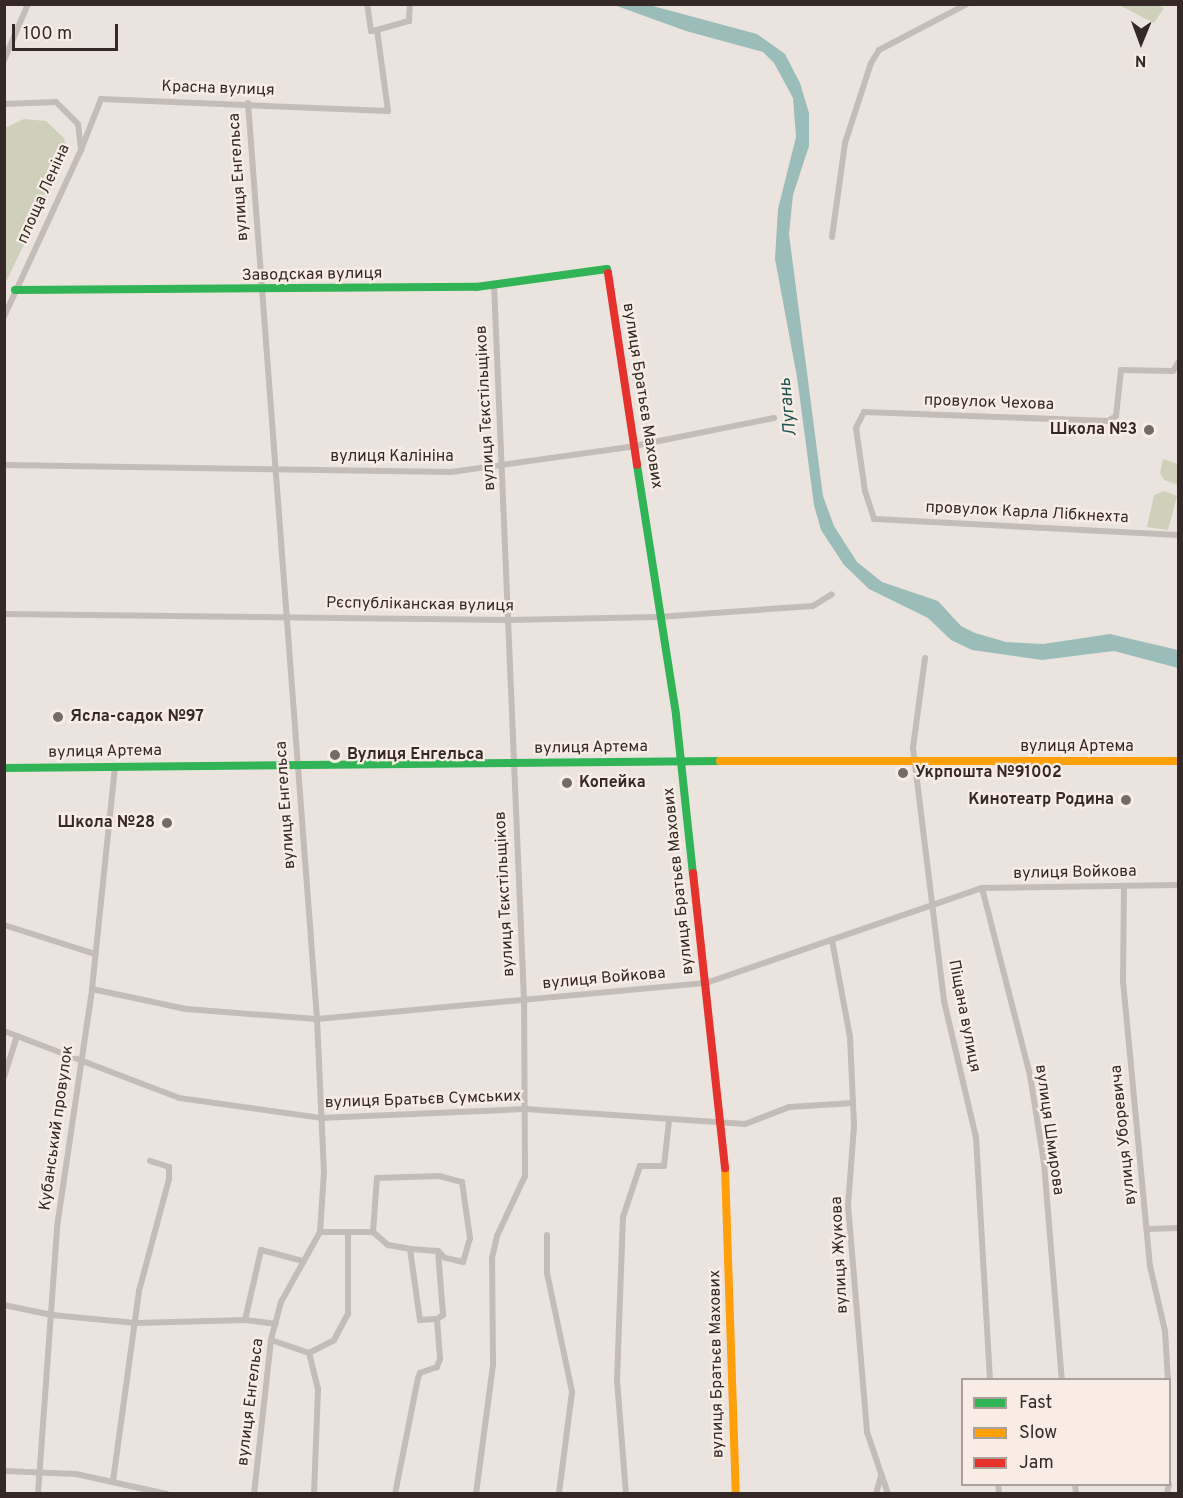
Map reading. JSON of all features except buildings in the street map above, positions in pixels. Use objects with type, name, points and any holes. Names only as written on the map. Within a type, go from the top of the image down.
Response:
[{"type":"street","points":[[4,60],[28,4]]},
{"type":"street","points":[[367,4],[372,31],[409,21],[410,4]]},
{"type":"street","points":[[832,237],[846,143],[871,63],[879,50],[967,4]]},
{"type":"street","name":"Красна вулиця","points":[[81,150],[101,99],[387,111],[377,30]]},
{"type":"street","name":"площа Леніна","points":[[4,104],[56,102],[78,124],[81,150],[4,317]]},
{"type":"street","name":"вулиця Енгельса","points":[[248,104],[273,471],[287,617],[296,764],[317,1019],[324,1172],[320,1232],[281,1302],[271,1340],[254,1494]]},
{"type":"street","name":"Заводская вулиця","points":[[15,291],[260,291],[494,285],[608,269]]},
{"type":"street","name":"вулиця Братьєв Махових","points":[[608,269],[662,617],[706,983],[729,1224],[736,1494]]},
{"type":"street","name":"вулиця Тєкстільщіков","points":[[476,1494],[493,1365],[492,1258],[497,1236],[525,1176],[524,1000],[512,764],[494,285]]},
{"type":"street","name":"провулок Чехова","points":[[874,519],[865,490],[856,428],[864,412],[1108,421],[1116,416],[1121,370],[1173,371],[1179,363]]},
{"type":"street","name":"вулиця Калініна","points":[[4,465],[451,472],[502,468],[635,446],[774,418]]},
{"type":"street","name":"провулок Карла Лібкнехта","points":[[874,519],[1179,535]]},
{"type":"street","name":"Рєспубліканская вулиця","points":[[4,614],[508,620],[662,617],[813,606],[832,594]]},
{"type":"street","name":"Піщана вулиця","points":[[925,658],[913,748],[944,1001],[976,1137],[990,1378]]},
{"type":"street","name":"вулиця Артема","points":[[4,768],[681,761],[1179,761]]},
{"type":"street","name":"Кубанський провулок","points":[[38,1494],[57,1227],[92,989],[115,768]]},
{"type":"street","name":"вулиця Войкова","points":[[92,989],[186,1009],[317,1019],[706,983],[832,940],[932,902],[982,888],[1179,885]]},
{"type":"street","name":"вулиця Уборевича","points":[[1124,886],[1123,981],[1149,1229],[1150,1266],[1165,1331],[1168,1378]]},
{"type":"street","name":"вулиця Шмирова","points":[[982,888],[1033,1097],[1044,1163],[1062,1378]]},
{"type":"street","points":[[4,925],[95,954]]},
{"type":"street","name":"вулиця Жукова","points":[[832,940],[850,1036],[853,1103],[850,1228],[867,1432],[888,1494]]},
{"type":"street","name":"вулиця Братьєв Сумських","points":[[4,1031],[179,1098],[321,1118],[525,1109],[669,1121],[745,1124],[789,1107],[853,1103]]},
{"type":"street","points":[[4,1077],[17,1036]]},
{"type":"street","points":[[626,1494],[617,1380],[623,1218],[640,1166],[664,1166],[669,1121]]},
{"type":"street","points":[[114,1480],[142,1275],[169,1179],[169,1167],[150,1161]]},
{"type":"street","points":[[320,1232],[373,1232],[388,1245],[438,1251],[445,1258],[463,1263],[470,1238],[462,1182],[439,1176],[377,1178],[373,1232]]},
{"type":"street","points":[[1149,1229],[1179,1228]]},
{"type":"street","points":[[271,1340],[309,1353],[334,1340],[348,1314],[348,1232]]},
{"type":"street","points":[[547,1235],[547,1273],[572,1392],[559,1494]]},
{"type":"street","points":[[410,1249],[420,1320],[437,1319],[443,1315],[438,1251]]},
{"type":"street","points":[[246,1320],[261,1250],[303,1261]]},
{"type":"street","points":[[4,1305],[52,1315],[136,1323],[246,1320],[276,1324]]},
{"type":"street","points":[[395,1494],[420,1372],[437,1367],[440,1359],[437,1319]]},
{"type":"street","points":[[309,1353],[318,1389],[314,1494]]},
{"type":"street","points":[[4,1471],[39,1471],[114,1480],[167,1494]]},
{"type":"street","points":[[876,1494],[881,1474]]},
{"type":"green space","points":[[1119,5],[1157,5],[1164,8],[1154,23]]},
{"type":"green space","points":[[24,119],[46,121],[64,138],[68,153],[5,284],[5,128]]},
{"type":"green space","points":[[1163,459],[1178,464],[1178,485],[1164,480],[1160,473]]},
{"type":"green space","points":[[1164,491],[1177,496],[1168,530],[1147,527],[1154,495]]},
{"type":"water","points":[[614,5],[649,5],[757,34],[785,54],[800,83],[809,113],[809,146],[793,195],[789,234],[823,496],[834,526],[857,562],[882,582],[938,601],[961,626],[975,633],[1006,642],[1043,644],[1110,634],[1178,650],[1178,668],[1114,651],[1042,660],[972,650],[951,640],[928,618],[869,589],[844,565],[821,530],[814,505],[797,377],[775,259],[778,209],[796,137],[793,98],[774,63],[763,52],[686,31]]},
{"type":"traffic: fast","points":[[15,290],[476,287],[607,269],[608,273]]},
{"type":"traffic: fast","points":[[637,465],[676,715],[693,873]]},
{"type":"traffic: fast","points":[[4,768],[720,761]]},
{"type":"traffic: slow","points":[[720,761],[1178,761]]},
{"type":"traffic: slow","points":[[725,1168],[736,1494]]},
{"type":"traffic: jam","points":[[608,273],[637,465]]},
{"type":"traffic: jam","points":[[693,873],[725,1168]]},
{"type":"place","name":"Школа №3","points":[[1149,430]]},
{"type":"place","name":"Ясла-садок №97","points":[[58,717]]},
{"type":"place","name":"Вулиця Енгельса","points":[[335,755]]},
{"type":"place","name":"Укрпошта №91002","points":[[903,773]]},
{"type":"place","name":"Копейка","points":[[567,783]]},
{"type":"place","name":"Кинотеатр Родина","points":[[1126,800]]},
{"type":"place","name":"Школа №28","points":[[167,823]]},
{"type":"water label","name":"Лугань","points":[[789,407]]}]
